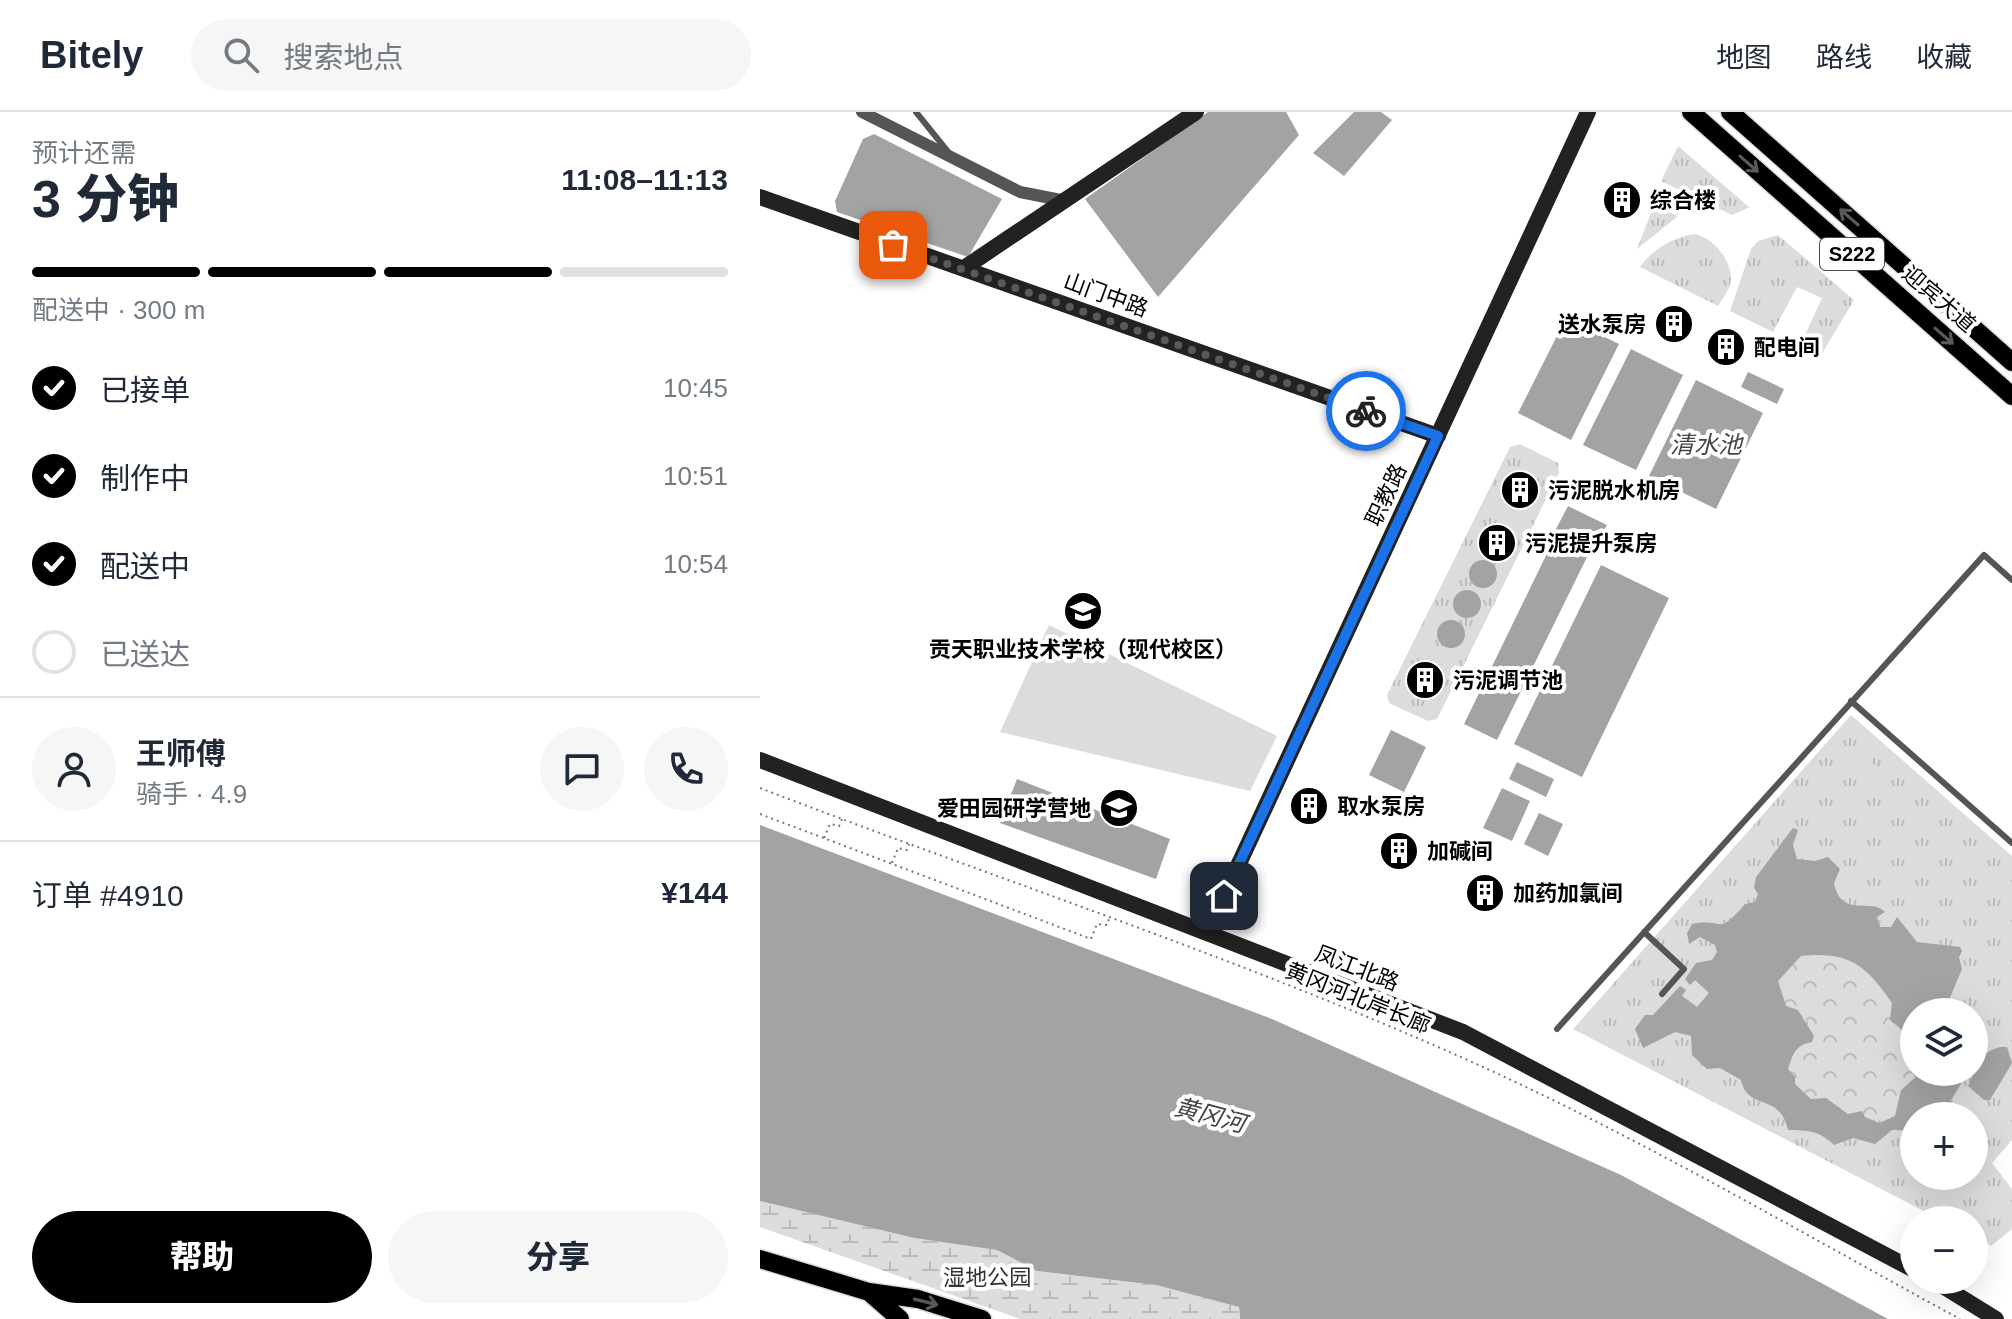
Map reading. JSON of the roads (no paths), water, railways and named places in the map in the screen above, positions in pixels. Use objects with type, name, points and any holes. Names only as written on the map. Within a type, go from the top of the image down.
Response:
[{"type":"main road","name":"迎宾大道","points":[[1691,112],[2012,396]]},
{"type":"main road","name":"迎宾大道","points":[[1730,112],[2012,362]]},
{"type":"main road","points":[[760,1259],[869,1292],[918,1299],[982,1319]]},
{"type":"main road","points":[[869,1292],[900,1319]]},
{"type":"street","points":[[862,112],[1020,192],[1066,201]]},
{"type":"street","points":[[964,268],[1196,112]]},
{"type":"street","name":"职教路","points":[[1224,896],[1588,112]]},
{"type":"street","name":"山门中路","points":[[760,197],[1438,436]]},
{"type":"street","name":"凤江北路","points":[[760,760],[1463,1032],[1900,1263]]},
{"type":"street","points":[[1956,1294],[1996,1319]]},
{"type":"lane","points":[[916,112],[954,159]]},
{"type":"lane","points":[[1557,1029],[1984,555],[2012,580]]},
{"type":"lane","points":[[1851,701],[2011,838]]},
{"type":"lane","points":[[1644,932],[1684,969],[1662,994]]},
{"type":"water","points":[[1208,112],[1286,112],[1299,135],[1158,297],[1085,199]]},
{"type":"water","points":[[1354,112],[1381,112],[1392,120],[1344,176],[1313,153]]},
{"type":"water","points":[[874,134],[1002,199],[968,257],[837,212],[835,201],[863,139]]},
{"type":"water","points":[[1566,318],[1619,344],[1571,440],[1518,413]]},
{"type":"water","name":"清水池","points":[[1631,349],[1683,375],[1636,470],[1583,445]]},
{"type":"water","points":[[1748,372],[1784,389],[1777,404],[1741,387]]},
{"type":"water","name":"清水池","points":[[1696,380],[1763,413],[1716,509],[1649,476]]},
{"type":"water","points":[[1568,506],[1607,525],[1594,550],[1555,531]]},
{"type":"water","points":[[1554,539],[1588,555],[1497,740],[1464,724]]},
{"type":"water","points":[[1483,560],[1493,564],[1497,574],[1493,584],[1483,588],[1473,584],[1469,574],[1473,564]]},
{"type":"water","points":[[1601,565],[1669,598],[1582,777],[1514,744]]},
{"type":"water","points":[[1467,590],[1477,594],[1481,604],[1477,614],[1467,618],[1457,614],[1453,604],[1457,594]]},
{"type":"water","points":[[1451,620],[1461,624],[1465,634],[1461,644],[1451,648],[1441,644],[1437,634],[1441,624]]},
{"type":"water","points":[[1391,730],[1426,747],[1404,792],[1369,775]]},
{"type":"water","points":[[1517,762],[1554,779],[1546,797],[1509,779]]},
{"type":"water","points":[[1017,779],[1170,839],[1156,879],[1000,823]]},
{"type":"water","points":[[1502,788],[1530,801],[1512,841],[1483,828]]},
{"type":"water","points":[[1539,813],[1563,824],[1548,856],[1524,844]]},
{"type":"water","name":"黄冈河","points":[[760,825],[1272,1019],[1621,1175],[1888,1319],[1240,1319],[1239,1307],[1156,1285],[1037,1271],[997,1250],[914,1238],[760,1201]]},
{"type":"water","points":[[1793,828],[1798,830],[1793,845],[1797,859],[1815,861],[1828,857],[1840,869],[1834,883],[1843,901],[1872,906],[1885,912],[1877,917],[1880,927],[1891,927],[1897,917],[1917,942],[1960,947],[1962,969],[1950,998],[1900,998],[1900,1028],[1890,1020],[1892,1003],[1874,979],[1855,963],[1832,956],[1801,956],[1778,981],[1786,1006],[1798,1010],[1814,1036],[1812,1042],[1796,1051],[1788,1069],[1795,1077],[1795,1084],[1811,1099],[1826,1098],[1848,1114],[1862,1111],[1865,1117],[1879,1123],[1895,1116],[1901,1090],[1906,1086],[1960,1086],[1950,1102],[1900,1102],[1900,1130],[1892,1130],[1875,1144],[1853,1138],[1834,1145],[1813,1132],[1788,1130],[1778,1111],[1750,1096],[1741,1080],[1720,1068],[1707,1069],[1692,1055],[1691,1036],[1675,1032],[1643,1048],[1635,1029],[1645,1015],[1653,1015],[1680,986],[1686,990],[1682,996],[1697,1007],[1709,993],[1695,980],[1690,985],[1685,979],[1696,963],[1712,960],[1717,952],[1715,945],[1700,937],[1689,944],[1687,933],[1692,924],[1724,923],[1745,904],[1755,902],[1758,894],[1754,888],[1756,877]]},
{"type":"water","points":[[2007,1047],[2012,1063],[1990,1100],[1984,1100],[1968,1086],[1988,1086],[1988,1053]]},
{"type":"place","name":"综合楼","points":[[1622,200]]},
{"type":"place","name":"送水泵房","points":[[1674,324]]},
{"type":"place","name":"配电间","points":[[1726,347]]},
{"type":"place","name":"污泥脱水机房","points":[[1520,490]]},
{"type":"place","name":"污泥提升泵房","points":[[1497,543]]},
{"type":"place","name":"贡天职业技术学校（现代校区）","points":[[1083,611]]},
{"type":"place","name":"污泥调节池","points":[[1425,680]]},
{"type":"place","name":"取水泵房","points":[[1309,806]]},
{"type":"place","name":"爱田园研学营地","points":[[1119,808]]},
{"type":"place","name":"加碱间","points":[[1399,851]]},
{"type":"place","name":"加药加氯间","points":[[1485,893]]},
{"type":"park label","name":"湿地公园","points":[[987,1277]]}]
